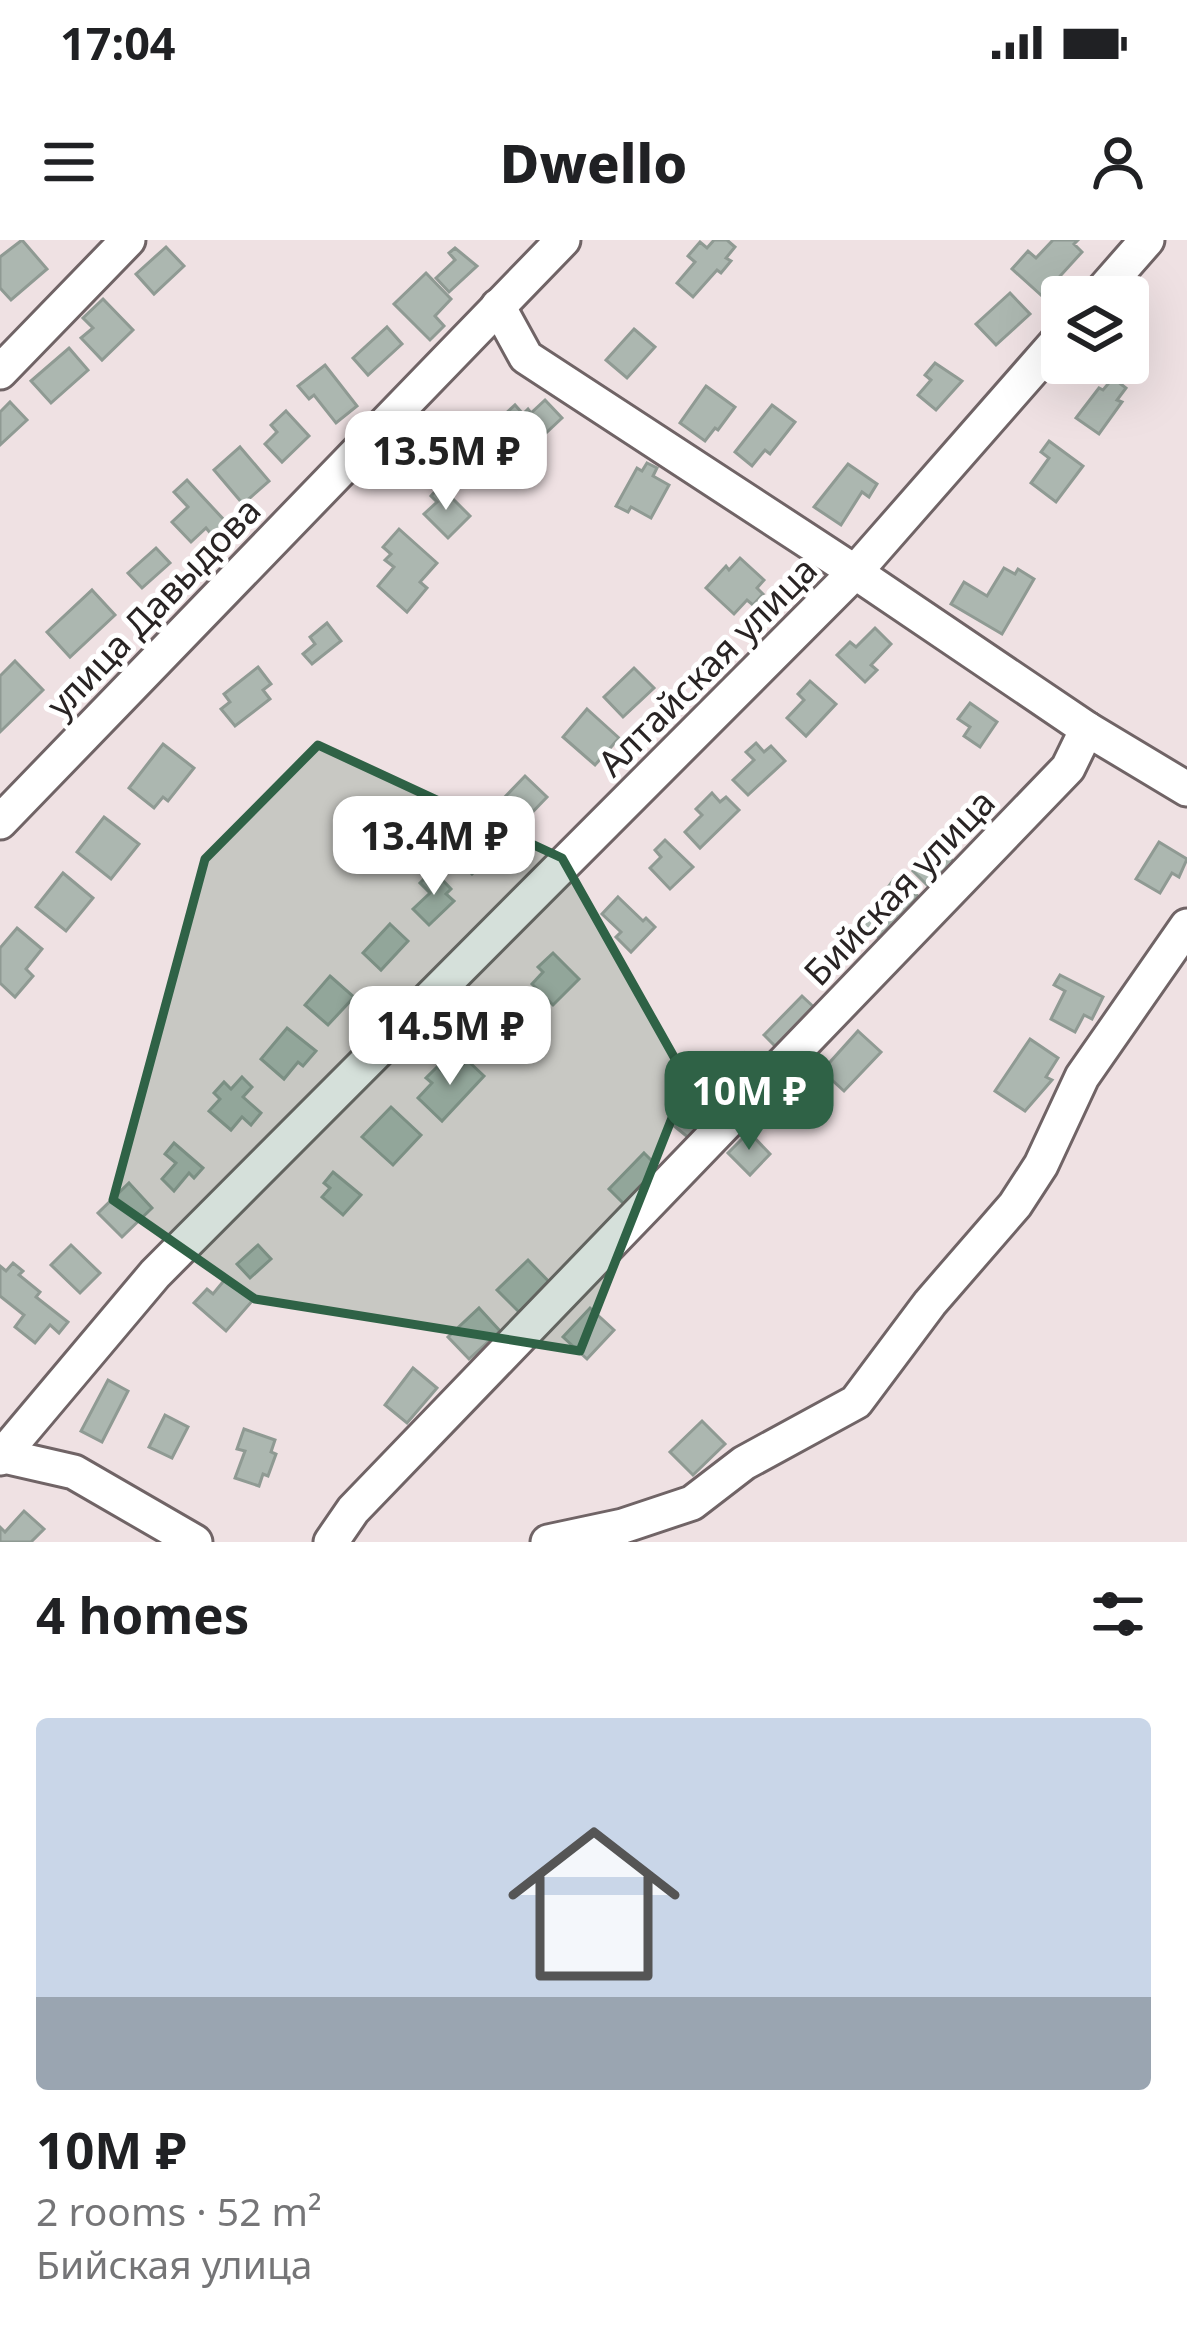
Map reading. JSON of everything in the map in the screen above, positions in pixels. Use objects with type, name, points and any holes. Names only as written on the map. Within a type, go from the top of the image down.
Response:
[{"type":"street","points":[[0,372],[128,240]]},
{"type":"street","name":"улица Давыдова","points":[[0,822],[563,240]]},
{"type":"street","points":[[1115,276],[1147,240]]},
{"type":"street","points":[[499,306],[526,357],[1087,729],[1187,789]]},
{"type":"street","name":"Алтайская улица","points":[[0,1456],[155,1274],[856,572],[1041,360]]},
{"type":"street","name":"Бийская улица","points":[[331,1542],[353,1510],[1068,768],[1087,729]]},
{"type":"street","points":[[548,1542],[623,1526],[692,1503],[744,1463],[856,1402],[930,1303],[1015,1205],[1041,1166],[1082,1077],[1187,926]]},
{"type":"street","points":[[0,1456],[74,1472],[195,1542]]},
{"type":"highlighted area","points":[[318,745],[562,858],[687,1080],[580,1351],[255,1299],[113,1200],[205,859]]},
{"type":"building","points":[[22,240],[47,269],[11,300],[0,288],[0,257]]},
{"type":"building","points":[[714,240],[727,240],[735,247],[726,258],[731,261],[693,297],[677,283],[695,262],[688,256],[700,242],[707,248]]},
{"type":"building","points":[[1053,240],[1078,240],[1074,244],[1082,252],[1060,276],[1041,276],[1041,295],[1012,269],[1028,251],[1036,258]]},
{"type":"building","points":[[166,247],[184,266],[154,294],[136,274]]},
{"type":"building","points":[[455,248],[477,266],[449,292],[436,278],[455,260],[449,253]]},
{"type":"building","points":[[426,273],[451,299],[435,316],[444,326],[430,340],[394,304]]},
{"type":"building","points":[[1010,293],[1030,314],[996,345],[976,324]]},
{"type":"building","points":[[103,299],[133,330],[102,360],[81,338],[93,328],[83,318]]},
{"type":"building","points":[[387,327],[402,344],[368,375],[353,358]]},
{"type":"building","points":[[634,329],[655,347],[627,378],[606,360]]},
{"type":"building","points":[[69,348],[88,370],[51,403],[31,381]]},
{"type":"building","points":[[935,363],[962,381],[936,410],[918,395],[931,380],[925,375]]},
{"type":"building","points":[[325,365],[357,406],[336,423],[314,395],[309,399],[298,386]]},
{"type":"building","points":[[1108,384],[1126,388],[1117,400],[1122,402],[1099,434],[1076,418],[1099,388]]},
{"type":"building","points":[[706,386],[735,407],[705,441],[680,423]]},
{"type":"building","points":[[545,400],[562,418],[503,473],[485,453],[503,436],[493,425],[515,405],[523,414],[528,409],[531,413]]},
{"type":"building","points":[[10,402],[27,420],[0,445],[0,412]]},
{"type":"building","points":[[772,405],[795,422],[770,454],[765,450],[752,466],[735,452]]},
{"type":"building","points":[[286,411],[309,436],[282,462],[265,444],[277,432],[271,425]]},
{"type":"building","points":[[1049,441],[1083,466],[1056,502],[1031,483],[1049,458],[1041,452]]},
{"type":"building","points":[[240,447],[269,481],[243,504],[214,470]]},
{"type":"building","points":[[647,463],[657,468],[653,476],[669,485],[651,518],[631,507],[628,512],[616,506],[637,468],[642,471]]},
{"type":"building","points":[[848,464],[877,484],[869,497],[862,492],[841,525],[814,507]]},
{"type":"building","points":[[187,480],[226,522],[212,535],[206,528],[191,542],[172,522],[188,507],[174,492]]},
{"type":"building","points":[[440,486],[470,516],[448,538],[424,514],[437,502],[431,496]]},
{"type":"building","points":[[399,529],[437,563],[420,582],[427,588],[407,612],[378,586],[394,567],[385,560],[391,554],[383,547]]},
{"type":"building","points":[[156,548],[170,563],[142,588],[128,573]]},
{"type":"building","points":[[740,558],[764,580],[757,588],[763,594],[753,605],[747,600],[734,614],[706,588]]},
{"type":"building","points":[[1004,568],[1015,574],[1018,569],[1034,579],[1002,634],[951,604],[964,582],[987,596]]},
{"type":"building","points":[[92,590],[115,615],[70,657],[47,632]]},
{"type":"building","points":[[327,623],[341,641],[312,664],[303,654],[315,644],[310,637]]},
{"type":"building","points":[[875,628],[891,644],[871,665],[877,670],[865,682],[837,655],[850,642],[856,647]]},
{"type":"building","points":[[15,661],[43,690],[0,732],[0,676]]},
{"type":"building","points":[[258,667],[271,684],[263,690],[270,699],[235,726],[221,709],[230,702],[224,694]]},
{"type":"building","points":[[634,668],[654,688],[623,717],[604,697]]},
{"type":"building","points":[[810,681],[836,704],[806,736],[787,718],[804,700],[798,694]]},
{"type":"building","points":[[970,703],[997,722],[980,747],[964,736],[970,727],[958,719]]},
{"type":"building","points":[[587,709],[619,738],[595,765],[563,737]]},
{"type":"building","points":[[756,743],[764,752],[771,746],[785,761],[748,795],[733,780],[754,760],[746,752]]},
{"type":"building","points":[[163,744],[194,768],[168,801],[163,797],[154,808],[129,788]]},
{"type":"building","points":[[525,776],[547,797],[525,820],[503,799]]},
{"type":"building","points":[[712,793],[720,802],[726,797],[739,810],[700,848],[685,832],[702,815],[696,809]]},
{"type":"building","points":[[104,817],[139,844],[111,879],[77,852]]},
{"type":"building","points":[[482,825],[502,846],[472,874],[451,853],[461,843],[456,837],[466,828],[472,835]]},
{"type":"building","points":[[946,837],[957,848],[949,857],[957,865],[932,890],[913,871]]},
{"type":"building","points":[[665,840],[693,867],[670,889],[650,868],[661,857],[655,850]]},
{"type":"building","points":[[1159,842],[1187,859],[1179,877],[1172,873],[1160,893],[1136,879]]},
{"type":"building","points":[[433,870],[451,889],[446,894],[454,901],[429,925],[413,909],[430,893],[420,883]]},
{"type":"building","points":[[63,873],[93,898],[66,931],[36,907]]},
{"type":"building","points":[[894,879],[918,896],[884,941],[861,924]]},
{"type":"building","points":[[618,897],[655,927],[631,952],[616,937],[621,932],[602,914]]},
{"type":"building","points":[[390,924],[408,941],[381,970],[363,953]]},
{"type":"building","points":[[17,928],[42,949],[26,969],[33,976],[15,997],[0,983],[0,948]]},
{"type":"building","points":[[553,953],[579,979],[553,1005],[532,984],[543,972],[538,967]]},
{"type":"building","points":[[1060,975],[1103,997],[1092,1019],[1084,1015],[1075,1032],[1051,1019],[1065,991],[1054,985]]},
{"type":"building","points":[[330,976],[354,997],[328,1025],[305,1005]]},
{"type":"building","points":[[802,996],[820,1013],[782,1053],[764,1035]]},
{"type":"building","points":[[498,1014],[517,1032],[491,1061],[471,1043]]},
{"type":"building","points":[[287,1028],[316,1051],[284,1079],[261,1059]]},
{"type":"building","points":[[858,1031],[881,1052],[844,1091],[822,1071]]},
{"type":"building","points":[[1030,1039],[1058,1058],[1046,1077],[1052,1080],[1025,1111],[995,1091]]},
{"type":"building","points":[[745,1053],[762,1070],[736,1097],[719,1081]]},
{"type":"building","points":[[467,1060],[484,1076],[442,1121],[418,1098],[432,1083],[426,1078],[437,1067],[445,1074],[453,1065],[458,1070]]},
{"type":"building","points":[[242,1077],[252,1087],[243,1097],[261,1113],[251,1125],[242,1117],[231,1130],[209,1111],[220,1099],[214,1093],[224,1082],[231,1089]]},
{"type":"building","points":[[692,1093],[701,1100],[696,1105],[714,1121],[695,1143],[668,1121]]},
{"type":"building","points":[[391,1107],[421,1135],[393,1165],[362,1137]]},
{"type":"building","points":[[749,1132],[770,1154],[750,1175],[728,1153]]},
{"type":"building","points":[[174,1143],[203,1168],[194,1178],[189,1173],[174,1191],[162,1179],[176,1163],[165,1154]]},
{"type":"building","points":[[644,1153],[664,1173],[657,1179],[653,1175],[624,1204],[609,1189]]},
{"type":"building","points":[[333,1172],[361,1195],[343,1215],[322,1197],[330,1188],[324,1183]]},
{"type":"building","points":[[129,1183],[152,1208],[122,1237],[98,1213]]},
{"type":"building","points":[[71,1245],[100,1273],[80,1293],[51,1265]]},
{"type":"building","points":[[258,1245],[271,1259],[250,1278],[237,1264]]},
{"type":"building","points":[[528,1260],[554,1287],[544,1296],[540,1292],[519,1312],[497,1290]]},
{"type":"building","points":[[13,1263],[23,1271],[19,1275],[40,1292],[36,1297],[68,1322],[59,1333],[50,1325],[35,1343],[15,1327],[24,1315],[0,1296],[0,1266],[6,1271]]},
{"type":"building","points":[[227,1277],[253,1300],[226,1331],[194,1303],[207,1289],[213,1294]]},
{"type":"building","points":[[479,1308],[500,1331],[469,1359],[448,1337]]},
{"type":"building","points":[[590,1308],[614,1330],[587,1359],[563,1337]]},
{"type":"building","points":[[413,1368],[437,1388],[407,1423],[385,1405]]},
{"type":"building","points":[[108,1380],[128,1391],[102,1442],[81,1431]]},
{"type":"building","points":[[165,1415],[188,1427],[172,1458],[149,1447]]},
{"type":"building","points":[[702,1421],[725,1444],[693,1475],[670,1452]]},
{"type":"building","points":[[244,1429],[275,1440],[271,1452],[276,1454],[259,1486],[235,1478],[245,1451],[237,1449]]},
{"type":"building","points":[[24,1511],[44,1529],[31,1542],[0,1542],[0,1527],[5,1532]]}]
